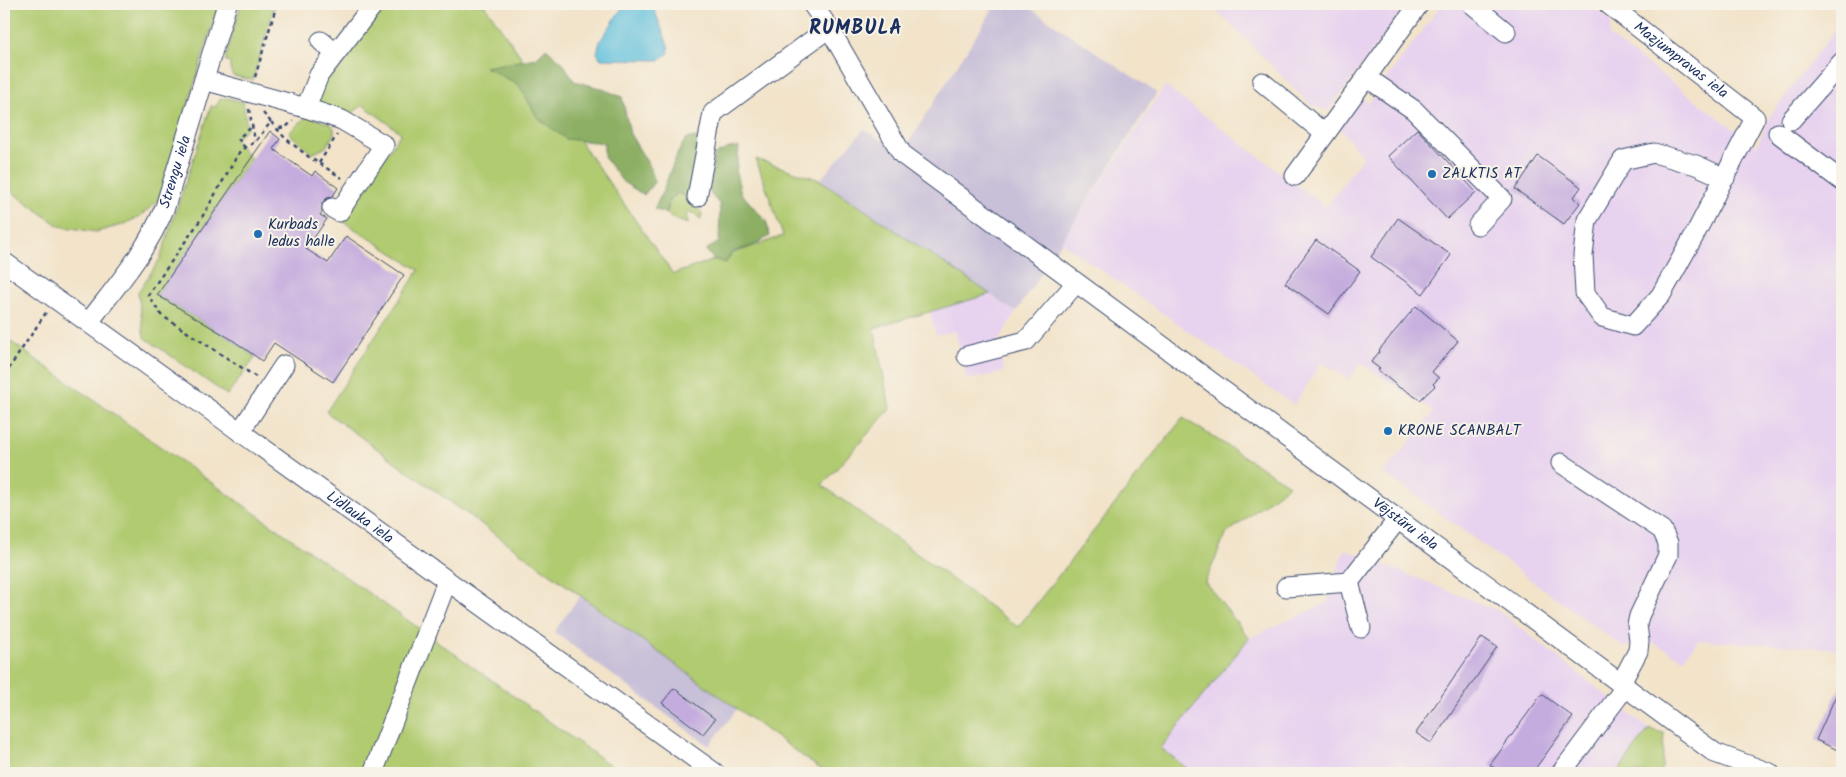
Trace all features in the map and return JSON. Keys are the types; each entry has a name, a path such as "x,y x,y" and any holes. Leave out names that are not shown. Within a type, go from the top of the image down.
{"street":[{"name":"Strengu iela","path":"89,322 146,246 165,208 227,4"},
{"path":"306,108 313,76 328,47 350,21 374,4"},
{"name":"Vējstūru iela","path":"812,4 829,28 902,154 1716,753 1770,773"},
{"path":"1295,176 1419,4"},
{"path":"1472,4 1506,32"},
{"name":"Mazjumpravas iela","path":"1608,4 1755,118 1724,178"},
{"path":"697,197 713,113 829,28"},
{"path":"1842,62 1784,127 1842,180"},
{"path":"1366,77 1414,110 1502,199 1478,225"},
{"path":"204,80 306,108 342,120 384,146 339,212 332,208"},
{"path":"1262,82 1325,134"},
{"path":"1654,153 1696,165 1724,178 1694,236 1660,295 1633,326 1602,317 1585,293 1582,255 1587,220 1623,160 1654,153"},
{"name":"Lidlauka iela","path":"4,262 715,773"},
{"path":"967,356 1026,341 1076,282"},
{"path":"240,432 284,365"},
{"path":"1561,463 1662,530 1668,543 1668,555 1638,620 1638,651 1624,684 1561,773"},
{"path":"1286,587 1349,582 1398,519"},
{"path":"373,773 447,581"},
{"path":"1349,582 1361,628"}],"path":[{"path":"255,142 247,100 277,4"},
{"path":"319,164 337,135 342,120"},
{"path":"270,386 161,315 148,295 201,219 240,151 255,142 271,122 284,138 319,164 355,187"},
{"path":"245,148 238,138 252,128"},
{"path":"4,376 55,299"}],"shaded area":[{"path":"1003,4 1024,4 1157,93 1016,312 820,180 864,129 902,153 994,7"},
{"path":"1210,4 1407,4 1328,111 1311,105"},
{"path":"1442,4 1589,4 1611,21 1609,36 1757,146 1770,116 1840,23 1842,25 1842,649 1698,640 1684,659 1653,643 1623,647 1384,473 1434,412 1361,363 1349,379 1322,362 1294,405 1061,242 1165,86 1326,207 1363,157 1339,127 1362,98 1368,104"},
{"path":"951,268 1016,312 998,341 1004,372 967,380 955,331 936,335 927,301"},
{"path":"1344,549 1499,611 1649,729 1617,773 1193,773 1161,748 1249,638 1327,603"},
{"path":"580,596 737,709 709,746 554,632"}],"green space":[{"path":"4,4 219,4 158,201 139,217 122,225 96,232 59,226 4,186"},
{"path":"241,4 275,4 253,80 233,76 230,63 225,60"},
{"path":"382,4 484,4 673,274 783,236 756,159 820,180 990,294 874,328 890,409 822,485 1018,627 1183,418 1289,485 1226,534 1205,582 1249,638 1161,748 1193,773 826,773 326,412 419,270 341,220 401,133 363,105 351,114 316,103 322,82"},
{"path":"546,48 563,63 574,81 600,88 622,97 630,134 650,167 655,181 644,195 623,182 604,157 604,143 566,139 537,117 519,85 485,67 536,58"},
{"path":"227,98 243,102 247,128 235,139 250,158 257,162 249,172 244,169 157,295 231,339 256,357 227,395 144,337 138,292 160,259 211,106 216,107 220,99"},
{"path":"307,116 331,124 334,128 334,134 326,147 312,154 289,133"},
{"path":"695,137 700,142 691,198 678,193 669,200 667,214 654,209 681,147 686,139"},
{"path":"739,147 736,173 741,193 766,221 770,236 750,247 732,252 726,263 713,259 706,250 719,242 720,205 709,192 714,155 729,148"},
{"path":"678,193 691,198 702,213 701,220 694,213 686,213 688,224 676,220 667,214 669,200"},
{"path":"4,337 427,634 621,773 4,773"},
{"path":"1649,729 1664,733 1662,768 1659,773 1617,773"}],"water":[{"path":"625,4 652,4 668,45 669,53 659,60 601,59 597,53 600,41"}],"building":[{"name":"ZALKTIS AT","path":"1417,129 1476,192 1447,219 1388,156"},
{"path":"270,131 280,139 273,149 312,176 315,171 338,188 332,197 327,198 322,203 320,215 327,219 306,249 328,263 346,236 404,275 333,382 274,343 262,361 231,339 157,295"},
{"path":"1538,156 1581,187 1574,197 1580,203 1564,224 1515,189"},
{"path":"1398,218 1451,255 1423,294 1371,257"},
{"path":"1316,240 1360,271 1329,314 1285,283"},
{"path":"1416,306 1458,341 1432,372 1439,378 1433,384 1435,386 1420,400 1401,389 1371,362"},
{"path":"1482,637 1497,647 1431,743 1416,733"},
{"path":"1842,682 1842,752 1816,740"},
{"path":"674,688 715,719 703,734 662,703"},
{"path":"1542,694 1573,717 1532,773 1502,773 1490,765"}],"place":[{"name":"ZALKTIS AT","path":"1432,174"},
{"name":"Kurbads ledus halle","path":"258,234"},
{"name":"KRONE SCANBALT","path":"1388,431"}],"district":[{"name":"RUMBULA","path":"856,29"}]}
